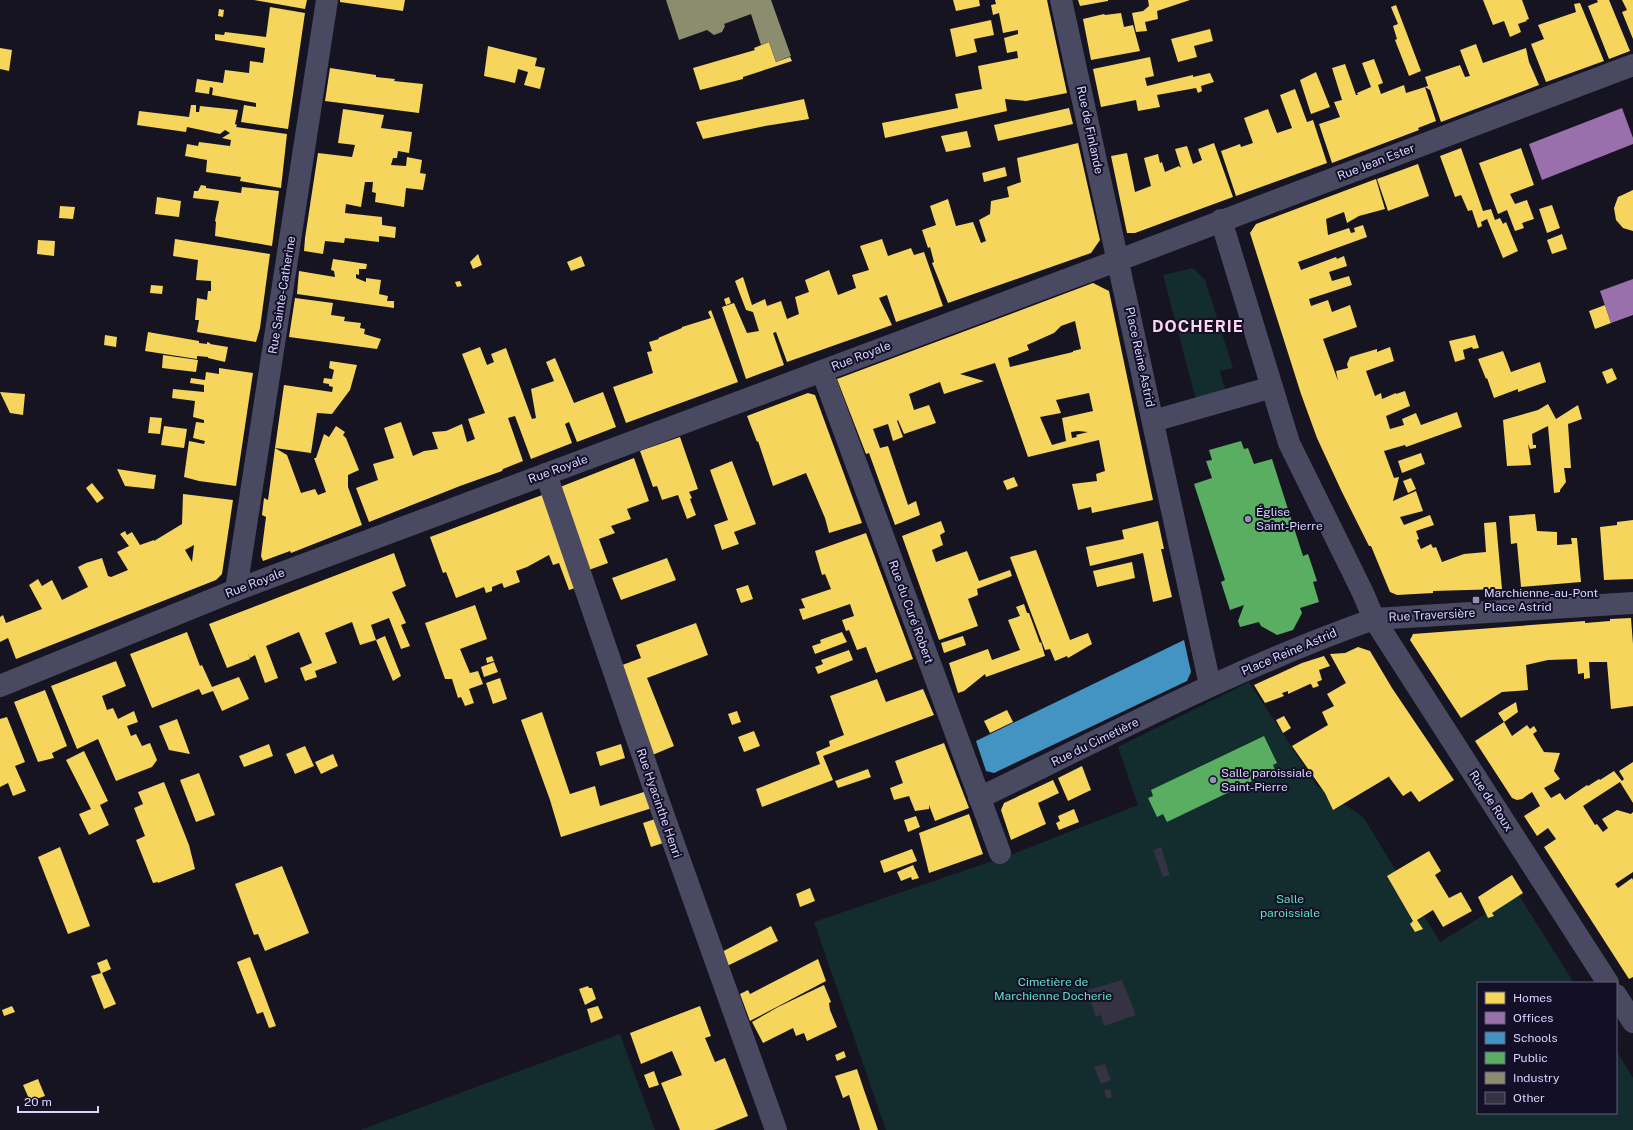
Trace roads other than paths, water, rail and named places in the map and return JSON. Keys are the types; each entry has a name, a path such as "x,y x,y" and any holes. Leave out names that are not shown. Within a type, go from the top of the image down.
{"street":[{"name":"Rue Sainte-Catherine","path":"236,590 327,0"},
{"name":"Rue de Finlande","path":"1061,0 1119,260"},
{"name":"Rue Jean Ester","path":"1119,260 1221,220 1633,65"},
{"path":"1221,220 1289,443 1374,618"},
{"name":"Rue Royale","path":"0,686 236,590 1119,260"},
{"name":"Place Reine Astrid","path":"1119,260 1210,685 1374,618"},
{"name":"Rue du Curé Robert","path":"822,371 1000,853"},
{"path":"1154,421 1272,387"},
{"name":"Rue Hyacinthe Henri","path":"546,474 656,794 776,1130"},
{"name":"Rue Traversière","path":"1374,618 1633,603"},
{"name":"Rue de Roux","path":"1374,618 1607,982"},
{"name":"Rue du Cimetière","path":"979,798 1210,685"},
{"path":"1617,997 1633,1022"}],"place":[{"name":"Église Saint-Pierre","path":"1248,519"},
{"name":"Marchienne-au-Pont Place Astrid","path":"1476,600"},
{"name":"Salle paroissiale Saint-Pierre","path":"1213,780"}],"district":[{"name":"DOCHERIE","path":"1198,326"}],"park label":[{"name":"Salle paroissiale","path":"1290,906"},
{"name":"Cimetière de Marchienne Docherie","path":"1053,989"}]}
